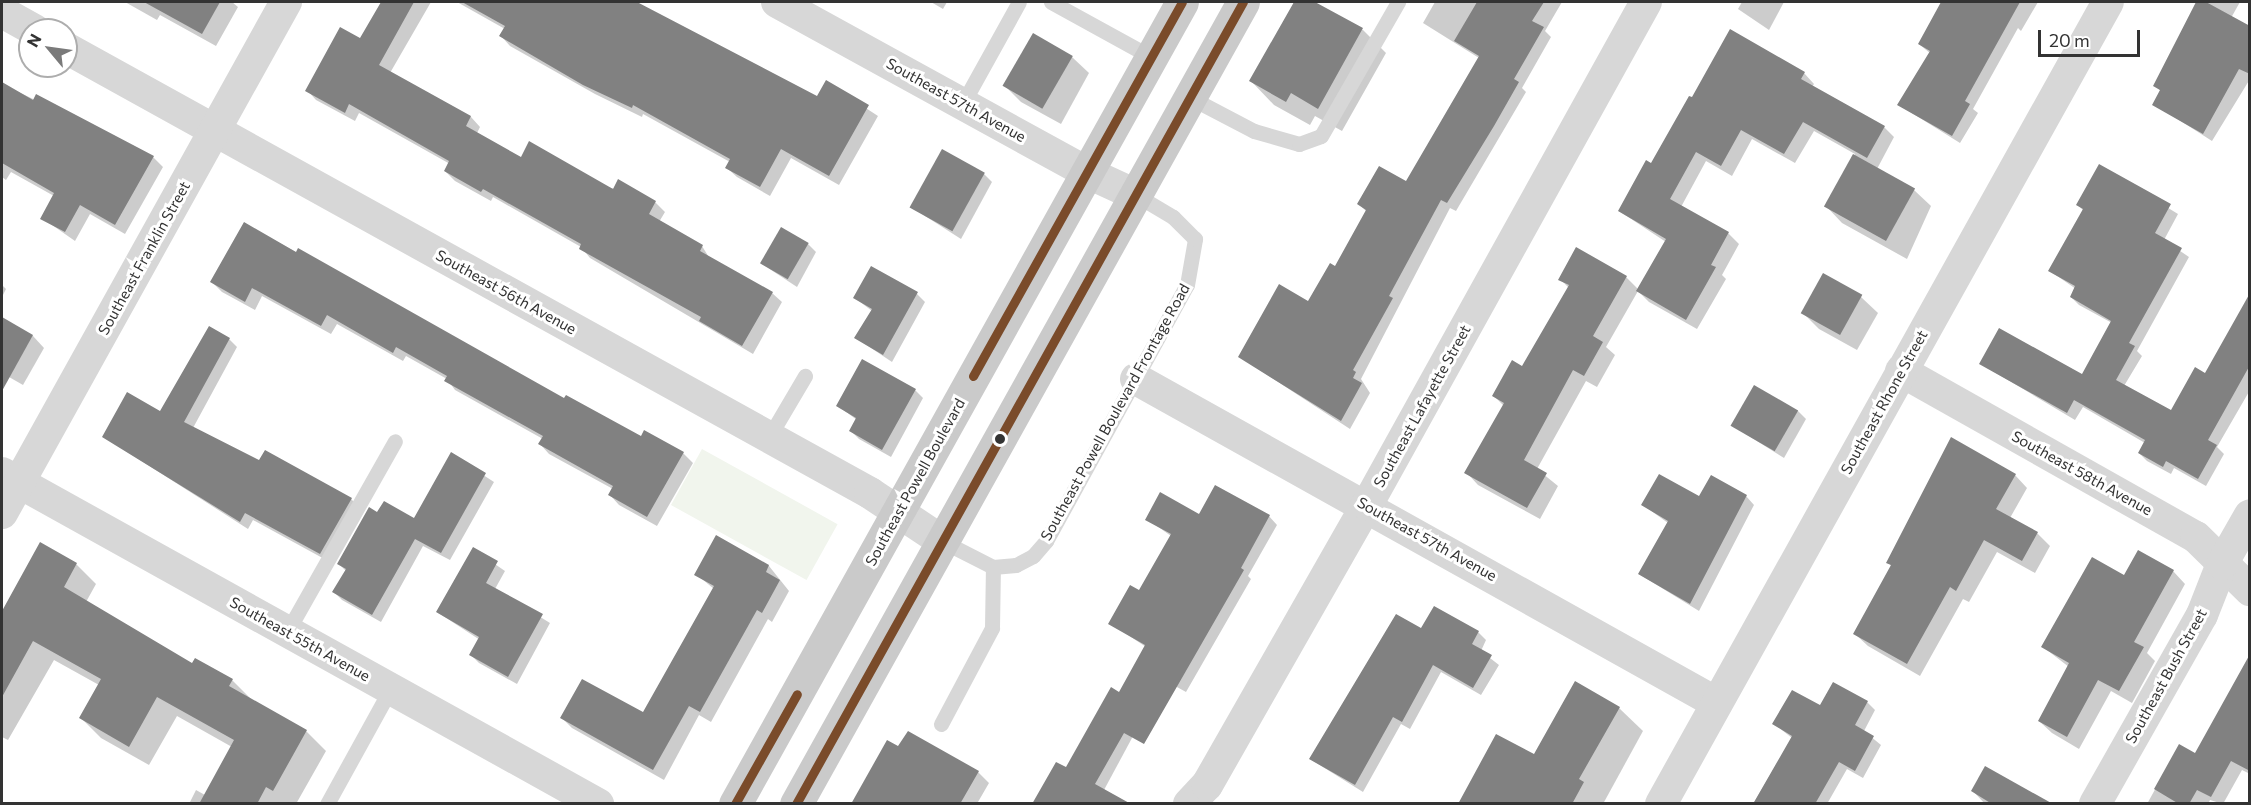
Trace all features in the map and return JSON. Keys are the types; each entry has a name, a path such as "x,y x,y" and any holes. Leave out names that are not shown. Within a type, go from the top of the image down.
{"main road":[{"name":"Southeast Powell Boulevard","path":"735,804 1182,2"},
{"path":"796,804 1243,2"}],"street":[{"name":"Southeast Franklin Street","path":"2,513 10,478 214,131 286,2"},
{"name":"Southeast 57th Avenue","path":"777,2 1086,172 1136,195"},
{"name":"Southeast Lafayette Street","path":"1189,804 1207,784 1367,505 1646,2"},
{"name":"Southeast Rhone Street","path":"1661,804 2108,2"},
{"path":"2,12 18,21"},
{"name":"Southeast 56th Avenue","path":"78,55 900,510 942,541"},
{"name":"Southeast 58th Avenue","path":"1901,371 2196,537 2250,591"},
{"name":"Southeast 57th Avenue","path":"1136,379 1367,505 1717,703"},
{"name":"Southeast 55th Avenue","path":"10,478 598,804"},
{"name":"Southeast Bush Street","path":"2095,804 2202,615 2222,564 2250,515"}],"lane":[{"path":"963,104 1018,2"},
{"path":"1051,2 1151,57"},
{"path":"1190,98 1254,131 1299,144 1321,136 1398,2"},
{"name":"Southeast Powell Boulevard Frontage Road","path":"993,567 1016,565 1033,556 1046,541 1187,285 1195,240 1173,217 1136,195"},
{"path":"769,437 805,376"},
{"path":"287,632 395,441"},
{"path":"941,724 992,628 993,567 942,541"},
{"path":"327,804 390,690"}],"shaded area":[{"path":"702,449 838,524 807,580 671,505"}],"building":[{"path":"144,2 220,2 202,34"},
{"path":"381,2 414,2 379,65 471,116 466,126 521,157 529,141 613,189 618,179 656,201 649,214 703,245 700,251 773,292 742,346 699,321 701,317 579,249 581,244 483,189 481,192 444,171 449,161 349,104 345,113 305,91 340,27 360,38"},
{"path":"462,2 637,2 817,96 826,80 869,105 829,176 781,149 760,187 725,168 730,159 633,105 632,108 583,85 499,36 505,26"},
{"path":"1294,2 1315,2 1363,28 1318,109 1291,93 1286,102 1249,81"},
{"path":"1477,2 1544,2 1532,21 1544,27 1514,79 1519,82 1494,126 1447,203 1441,200 1389,296 1393,298 1353,370 1356,372 1353,378 1362,383 1341,421 1238,357 1279,284 1308,301 1330,263 1335,266 1366,210 1357,204 1379,166 1406,181 1479,56 1454,41"},
{"path":"1941,2 2020,2 1965,101 1970,104 1952,136 1897,105 1930,51 1918,44"},
{"path":"2196,2 2206,2 2250,26 2250,74 2239,69 2203,134 2152,105 2160,90 2153,86"},
{"path":"1730,29 1805,72 1801,79 1885,126 1867,158 1803,122 1784,154 1741,130 1721,166 1696,152 1670,199 1729,232 1711,265 1716,267 1686,320 1636,291 1666,239 1618,211 1646,160 1651,163 1689,96 1692,97"},
{"path":"1033,33 1073,56 1042,109 1002,86"},
{"path":"2,82 33,100 36,94 154,156 115,225 80,205 65,232 40,219 54,193 2,163"},
{"path":"942,149 985,173 952,231 910,208"},
{"path":"1853,154 1915,188 1886,241 1824,206"},
{"path":"2099,164 2171,204 2155,233 2182,248 2129,343 2135,346 2116,380 2171,410 2195,367 2205,373 2250,293 2250,365 2208,440 2217,445 2198,479 2166,461 2163,467 2138,453 2145,440 2074,400 2067,413 1979,364 1999,328 2082,374 2111,321 2070,297 2075,286 2048,271 2083,209 2076,205"},
{"path":"244,222 296,252 298,248 564,398 566,395 641,436 644,430 684,452 647,517 608,495 613,486 538,444 543,436 444,381 447,376 396,347 393,353 327,315 321,326 252,288 245,302 210,282"},
{"path":"781,227 809,243 788,279 760,263"},
{"path":"1576,247 1627,276 1593,336 1603,342 1584,376 1573,370 1524,460 1547,473 1527,508 1464,473 1504,403 1492,396 1512,360 1522,366 1569,285 1558,280"},
{"path":"871,266 918,292 883,355 854,338 872,309 853,298"},
{"path":"1823,273 1862,295 1840,335 1801,313"},
{"path":"2,317 33,335 2,391"},
{"path":"209,326 230,338 184,422 259,460 265,450 352,498 320,554 245,513 240,522 102,437 127,392 160,411"},
{"path":"862,359 916,389 882,450 849,431 856,418 836,406"},
{"path":"1754,385 1798,410 1775,451 1730,426"},
{"path":"1951,437 2016,474 1996,509 2038,532 2022,561 1984,540 1956,591 1950,587 1907,664 1853,634 1891,565 1886,563"},
{"path":"451,452 486,473 441,553 415,539 372,615 332,592 346,569 337,564 369,507 377,512 384,501 414,518"},
{"path":"1659,474 1699,496 1711,475 1747,495 1690,604 1638,574 1668,521 1641,505"},
{"path":"1215,485 1270,515 1241,568 1244,570 1144,744 1124,733 1095,784 1131,804 1032,804 1056,762 1066,767 1111,687 1119,692 1145,645 1108,624 1130,585 1139,590 1171,534 1145,520 1160,492 1199,514"},
{"path":"716,535 769,565 766,572 780,580 762,613 757,610 700,712 689,706 653,770 560,718 582,679 643,712 714,586 694,575"},
{"path":"40,542 77,563 64,587 192,663 195,658 233,679 229,686 307,730 273,791 266,787 257,804 199,804 234,740 157,697 129,747 79,718 101,679 33,641 2,697 2,611"},
{"path":"473,547 498,561 486,583 543,614 508,677 469,655 479,637 436,612"},
{"path":"2138,550 2174,570 2134,642 2144,647 2119,691 2098,680 2067,737 2038,721 2069,663 2041,647 2092,557 2124,575"},
{"path":"1434,606 1479,631 1472,644 1492,655 1473,688 1433,665 1402,722 1393,717 1355,785 1309,759 1396,614 1421,628"},
{"path":"2250,654 2250,771 2231,761 2211,797 2197,790 2189,804 2179,804 2154,789 2179,744 2195,753"},
{"path":"1575,681 1620,707 1579,779 1584,782 1572,804 1458,804 1496,734 1534,754"},
{"path":"1833,682 1868,701 1855,725 1874,736 1855,771 1839,762 1815,804 1753,804 1792,736 1772,724 1792,690 1820,705"},
{"path":"908,731 979,771 960,804 851,804 887,740 898,746"},
{"path":"1985,766 2053,804 1992,804 1971,791"}],"transit line":[{"path":"973,376 1182,2"},
{"path":"796,804 1243,2"},
{"path":"735,804 797,694"}]}
